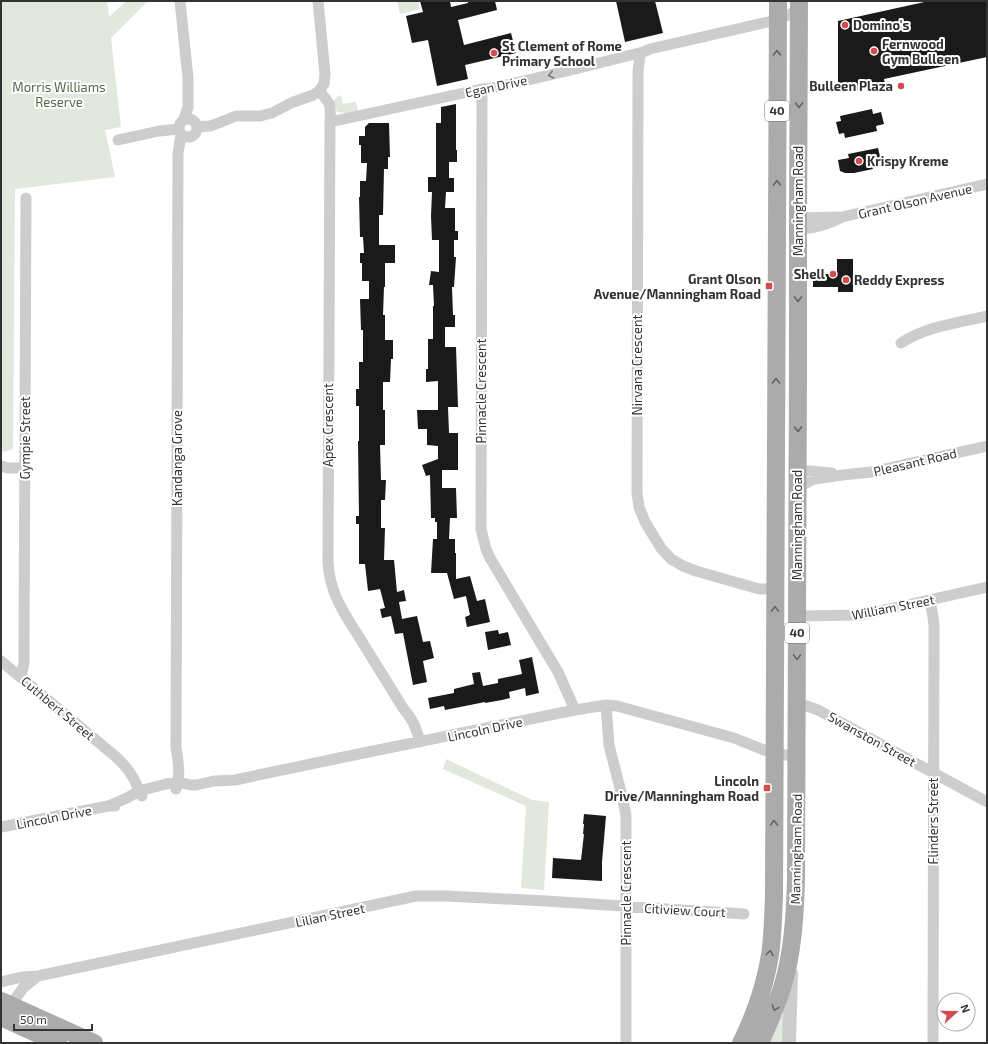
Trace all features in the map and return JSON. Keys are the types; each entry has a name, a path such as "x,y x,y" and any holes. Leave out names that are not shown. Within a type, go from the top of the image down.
{"main road":[{"name":"Manningham Road","path":"741,1043 750,1025 767,972 772,936 774,897 778,1"},
{"name":"Manningham Road","path":"760,1043 776,1007 782,988 791,943 795,906 797,756 799,5"},
{"name":"Grant Olson Avenue","path":"777,222 798,223"},
{"path":"776,561 785,526 785,486 787,478 791,473 798,470"},
{"path":"3,1008 58,1043"},
{"path":"3,1008 94,1043"}],"street":[{"name":"Kandanga Grove","path":"176,785 179,771 176,747 178,170 184,150 188,128 188,78 180,1"},
{"path":"118,140 159,131 210,126 236,116 266,115 295,101 313,96 324,84 325,74 318,1"},
{"name":"Egan Drive","path":"330,122 482,89 493,88 643,52 650,49 777,20 799,5"},
{"name":"Nirvana Crescent","path":"643,52 640,55 638,71 637,494 639,508 645,522 661,548 677,563 759,589 776,589"},
{"name":"Pinnacle Crescent","path":"482,89 481,528 484,544 490,558 558,672 568,684 580,709"},
{"path":"319,91 319,97 327,112 330,122"},
{"name":"Apex Crescent","path":"330,122 328,570 332,587 340,606 403,708 415,724 415,743"},
{"name":"Grant Olson Avenue","path":"798,223 842,217 987,184"},
{"name":"Gympie Street","path":"21,677 24,663 26,198"},
{"path":"901,343 910,337 932,329 987,316"},
{"name":"Pleasant Road","path":"797,488 814,480 871,472 987,446"},
{"path":"1,460 25,464"},
{"path":"1,466 8,468 25,464"},
{"name":"Pleasant Road","path":"798,470 819,471 843,475"},
{"name":"William Street","path":"797,616 862,615 987,587"},
{"name":"Flinders Street","path":"930,600 934,618 933,1043"},
{"name":"Cuthbert Street","path":"1,661 115,756 133,777 142,793"},
{"name":"Swanston Street","path":"797,705 807,706 818,710 987,802"},
{"name":"Pinnacle Crescent","path":"602,706 609,745 626,815 626,1043"},
{"name":"Lincoln Drive","path":"1,827 108,806 122,806 128,804 142,793 149,794 176,785 194,792 201,791 219,787 235,780 580,709 602,706 627,708 797,756"},
{"name":"Lilian Street","path":"1,982 22,976 38,976 416,896 546,901 626,907"},
{"name":"Citiview Court","path":"626,907 744,914"},
{"path":"789,1043 791,943"},
{"name":"Lilian Street","path":"3,1008 13,1002 24,988 38,976"}],"green space":[{"name":"Morris Williams Reserve","path":"1,1 107,1 109,17 126,1 148,1 111,38 121,127 105,130 115,177 15,189 13,449 4,452 1,450"},
{"path":"397,1 418,1 420,9 400,14"},
{"path":"341,95 343,104 356,102 358,111 347,113 337,112 333,102"},
{"path":"446,759 532,800 549,802 544,890 521,888 526,806 443,769"},
{"path":"783,1015 785,1043 768,1043 781,1016"}],"building":[{"path":"420,1 450,1 451,7 468,3 468,1 495,1 497,10 458,20 464,45 511,33 516,53 465,65 468,79 437,86 428,40 412,43 406,16 423,12"},
{"path":"616,1 655,1 663,33 625,42"},
{"path":"929,1 987,1 987,57 884,79 885,84 862,90 838,90 838,21"},
{"path":"456,104 457,162 449,162 449,178 454,178 454,192 446,192 445,208 455,208 455,231 458,231 458,240 454,240 454,257 456,257 454,287 452,287 455,327 445,327 445,347 456,347 458,407 448,407 449,433 458,433 458,470 442,470 442,488 456,488 457,518 450,518 449,539 455,539 456,579 470,576 477,601 485,599 490,622 467,627 465,617 470,615 466,596 454,599 447,573 431,573 433,539 437,539 437,522 435,522 435,518 431,518 430,475 426,476 422,465 438,459 438,446 427,445 427,429 418,429 417,410 438,410 438,381 426,382 426,369 428,369 428,339 433,339 433,285 429,285 431,271 439,272 439,240 432,240 432,192 428,192 428,177 436,177 436,123 441,123 441,107"},
{"path":"872,109 873,114 881,112 884,124 876,126 877,131 845,138 844,133 839,134 836,122 841,121 840,116"},
{"path":"369,123 389,123 390,157 388,157 388,169 384,169 383,215 379,215 379,245 395,245 395,263 385,263 383,315 385,315 385,340 393,340 393,359 391,359 390,382 383,382 385,445 380,445 381,480 386,480 385,500 381,500 381,528 385,528 384,560 394,560 397,592 404,590 406,601 399,602 402,619 417,616 423,642 430,641 434,658 423,661 427,682 413,685 403,633 395,634 391,616 382,618 380,609 385,608 380,589 368,591 365,564 359,564 359,524 356,524 356,516 359,516 359,406 356,406 356,389 359,389 359,362 363,362 363,330 361,330 360,299 369,299 369,281 362,281 362,263 360,263 360,253 364,253 363,237 360,237 360,181 366,181 367,163 361,163 361,145 359,145 359,136 365,136 365,127"},
{"path":"878,148 882,165 872,167 873,169 854,173 845,173 840,171 838,160 849,158 848,154"},
{"path":"837,259 853,259 853,292 838,292 838,287 813,287 813,274 837,274"},
{"path":"498,630 499,634 508,632 511,645 488,650 485,632"},
{"path":"532,657 539,693 526,696 525,688 509,692 510,698 502,700 445,710 444,706 430,709 428,698 454,693 454,689 474,684 472,673 480,672 483,686 498,683 498,679 522,674 519,660"},
{"path":"584,814 606,816 602,881 552,878 553,858 581,860 584,834"}],"place":[{"name":"Domino's","path":"845,25"},
{"name":"Fernwood Gym Bulleen","path":"874,51"},
{"name":"St Clement of Rome Primary School","path":"494,53"},
{"name":"Bulleen Plaza","path":"901,86"},
{"name":"Krispy Kreme","path":"859,161"},
{"name":"Shell","path":"833,274"},
{"name":"Reddy Express","path":"846,280"},
{"name":"Grant Olson Avenue/Manningham Road","path":"769,286"},
{"name":"Lincoln Drive/Manningham Road","path":"767,788"}]}
